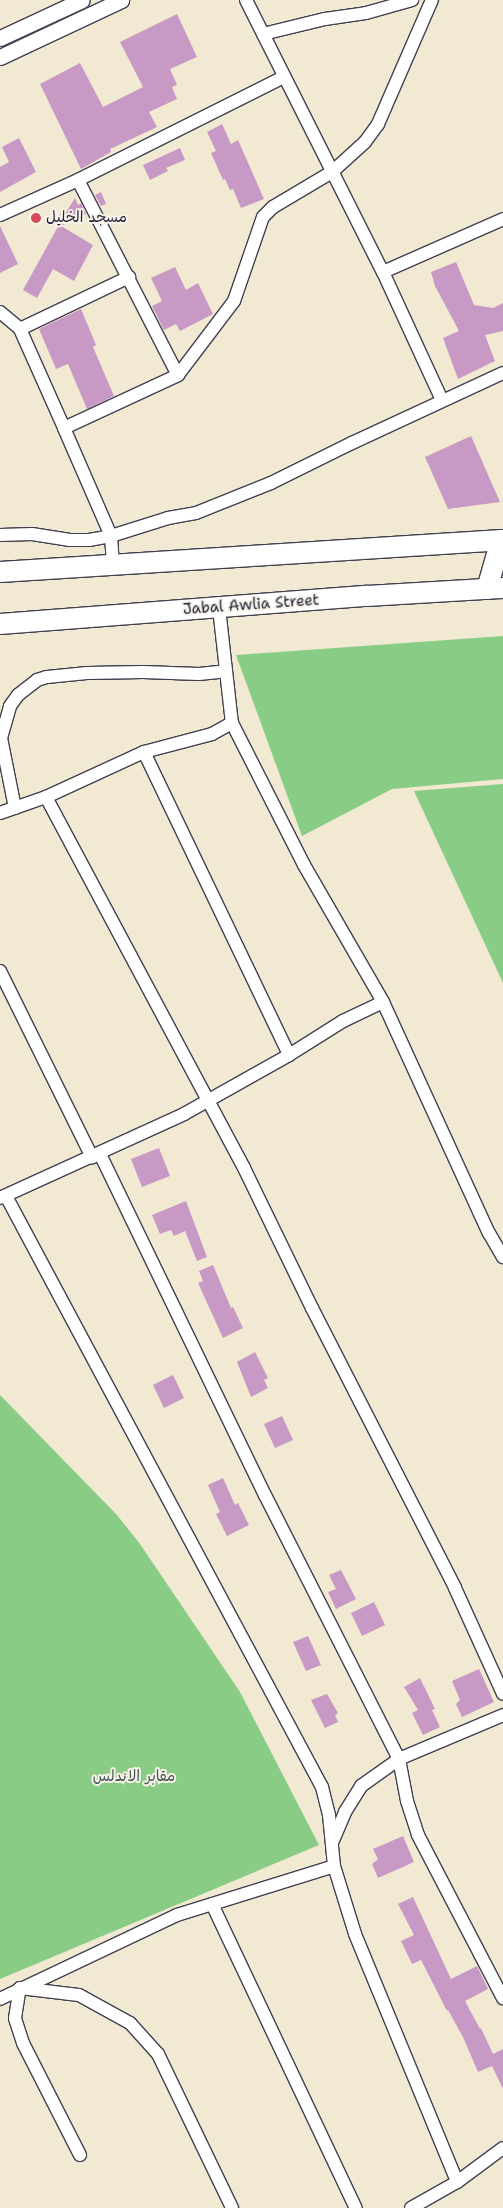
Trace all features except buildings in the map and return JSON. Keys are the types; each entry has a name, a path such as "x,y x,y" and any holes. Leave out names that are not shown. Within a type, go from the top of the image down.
{"highway":[{"path":"0,572 502,540 495,588"},
{"name":"Jabal Awlia Street","path":"0,624 495,588"}],"street":[{"path":"0,38 82,0"},
{"path":"0,57 121,0"},
{"path":"246,0 383,272 442,400"},
{"path":"263,34 325,19 366,13 412,0"},
{"path":"64,428 178,375 234,301 263,217 273,207 332,172 365,142 378,124 432,0"},
{"path":"0,214 78,180 284,77"},
{"path":"78,180 178,375"},
{"path":"383,272 503,219"},
{"path":"20,329 129,277"},
{"path":"0,312 20,329 110,536 114,565"},
{"path":"0,535 32,534 69,540 89,540 110,536 168,518 196,514 271,483 442,400 501,378"},
{"path":"219,608 232,723 304,865 383,1002 489,1233 503,1257"},
{"path":"15,808 1,738 10,706 18,695 37,680 47,677 87,673 199,674 226,672"},
{"path":"0,814 46,796 144,752 212,734 232,723"},
{"path":"144,752 289,1055"},
{"path":"46,796 209,1101 455,1588 503,1694"},
{"path":"0,971 96,1155 399,1759 407,1801 418,1835 503,1998"},
{"path":"383,1002 343,1021 289,1055 209,1101 3,1197 322,1787 329,1815 334,1866 355,1934 457,2182"},
{"path":"331,1845 345,1812 361,1786 399,1759 503,1715"},
{"path":"0,1999 178,1915 334,1866"},
{"path":"212,1904 356,2208"},
{"path":"20,1988 15,2018 23,2043 80,2155"},
{"path":"20,1988 79,1995 130,2022 158,2054 232,2208"},
{"path":"411,2208 457,2182 503,2148"}],"green space":[{"path":"503,636 503,779 392,789 302,836 236,655"},
{"path":"503,784 503,983 414,791"},
{"name":"مقابر الاندلس","path":"0,1395 117,1515 140,1544 240,1692 319,1845 0,1979"}],"place":[{"name":"مسجد الخليل","path":"36,218"}]}
